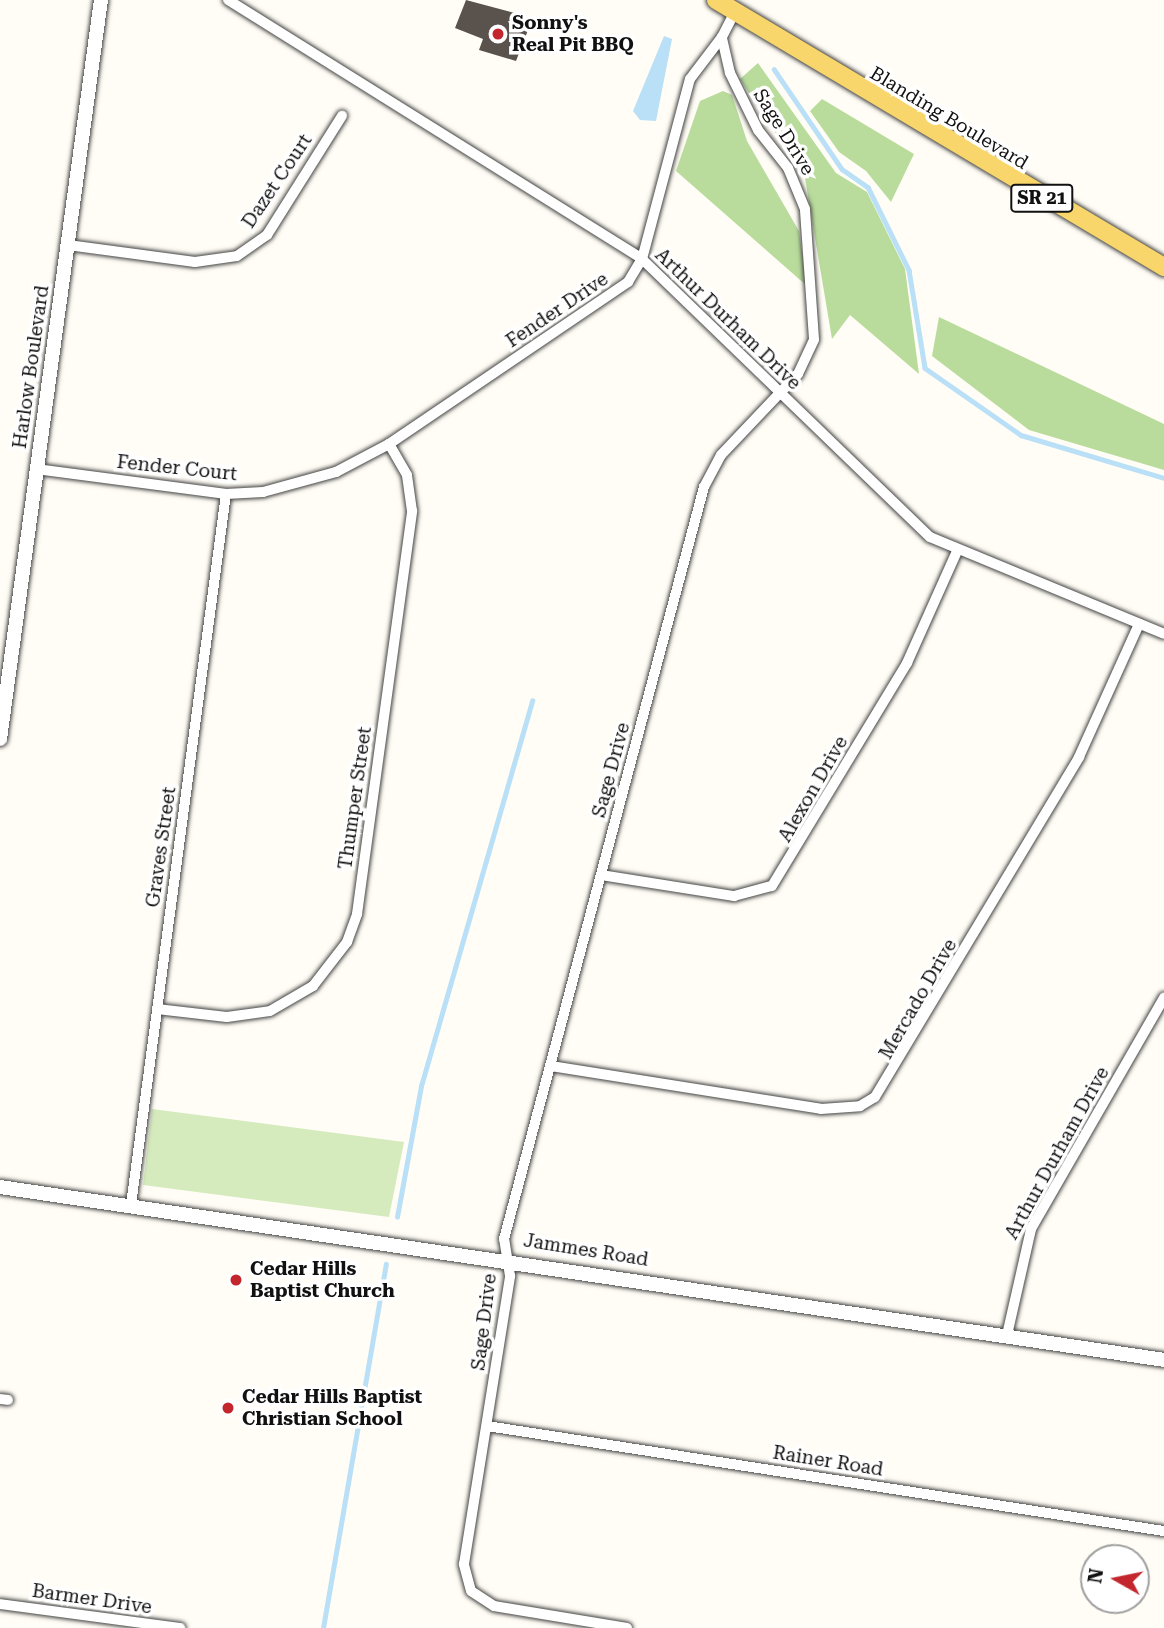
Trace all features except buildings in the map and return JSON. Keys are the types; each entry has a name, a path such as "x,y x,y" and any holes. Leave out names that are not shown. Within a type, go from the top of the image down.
{"main road":[{"name":"Blanding Boulevard","path":"716,0 1164,267"}],"street":[{"name":"Harlow Boulevard","path":"0,739 101,0"},
{"name":"Arthur Durham Drive","path":"228,0 642,259 905,517 957,551 1164,634"},
{"path":"722,37 735,11"},
{"name":"Fender Drive","path":"388,443 614,296 642,259 690,79 722,37"},
{"name":"Sage Drive","path":"598,1626 494,1606 471,1591 464,1564 510,1276 504,1239 704,487 721,455 779,394 810,355 817,324 805,209 788,168 745,109 722,37"},
{"name":"Dazet Court","path":"68,245 195,262 237,256 267,235 341,116"},
{"name":"Fender Court","path":"36,469 226,494 303,484 388,443"},
{"name":"Thumper Street","path":"157,1009 228,1017 270,1011 313,986 347,942 358,914 412,511 407,475 388,443"},
{"name":"Graves Street","path":"131,1205 226,494"},
{"name":"Alexon Drive","path":"601,875 734,896 772,886 907,663 957,551"},
{"name":"Mercado Drive","path":"551,1066 821,1109 860,1106 875,1097 1079,757 1139,624"},
{"name":"Arthur Durham Drive","path":"1007,1335 1031,1229 1164,998"},
{"name":"Jammes Road","path":"0,1187 507,1258 1164,1360"},
{"name":"Rainer Road","path":"487,1426 1164,1531"},
{"name":"Barmer Drive","path":"0,1604 180,1628"},
{"path":"598,1626 627,1628"}],"green space":[{"path":"758,63 836,173 867,192 905,269 919,374 850,315 832,339 805,178 740,79"},
{"path":"723,91 732,95 747,141 799,231 807,286 676,171 700,101"},
{"path":"822,99 914,154 891,202 866,171 839,152 810,111"},
{"path":"939,317 1164,424 1164,470 1029,430 932,356"},
{"path":"152,1109 404,1142 389,1217 143,1185"}],"water":[{"path":"664,36 672,39 656,121 640,120 633,111"}],"waterway":[{"path":"774,69 842,169 868,187 909,270 925,368 1021,435 1164,478"},
{"path":"397,1217 421,1086 532,701"},
{"path":"323,1628 386,1264"}],"place":[{"name":"Sonny's Real Pit BBQ","path":"498,34"},
{"name":"Cedar Hills Baptist Church","path":"236,1280"},
{"name":"Cedar Hills Baptist Christian School","path":"228,1408"}]}
